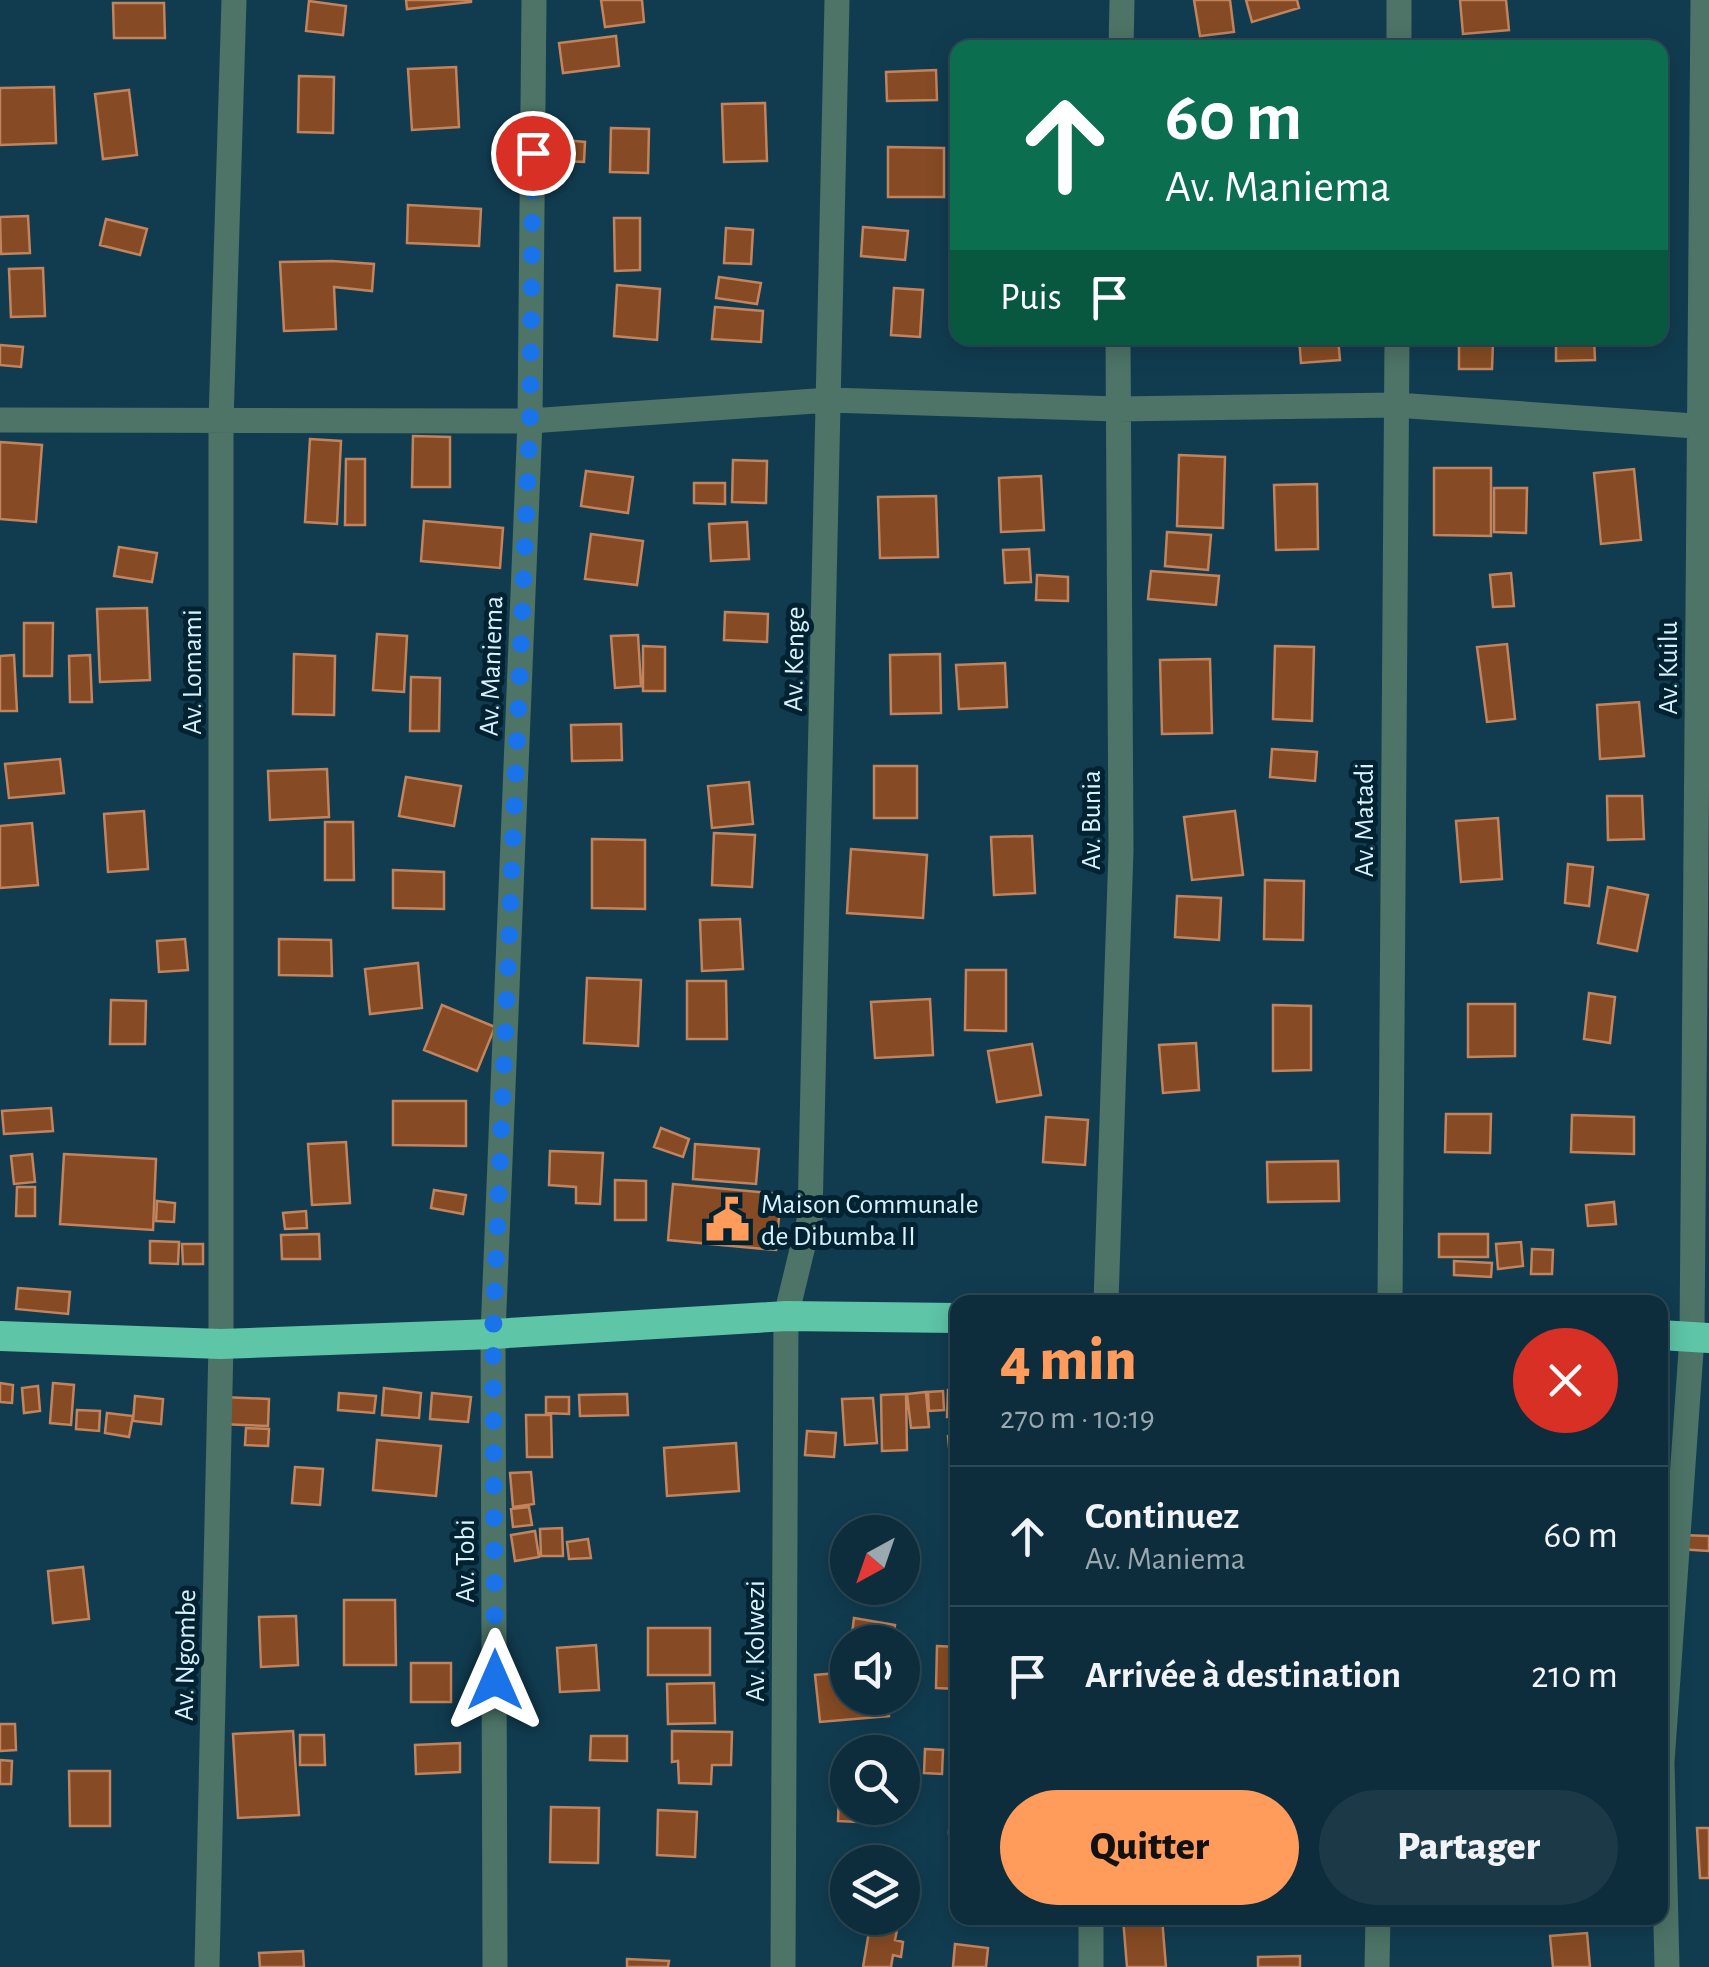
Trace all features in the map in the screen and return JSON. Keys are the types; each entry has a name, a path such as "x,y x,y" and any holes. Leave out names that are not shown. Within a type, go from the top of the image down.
{"highway":[{"path":"0,1336 221,1344 493,1334 786,1316 950,1318"},
{"path":"1668,1336 1700,1338"}],"street":[{"name":"Av. Lomami","path":"221,1344 221,422 234,0"},
{"name":"Av. Maniema","path":"493,1334 530,421 534,0"},
{"name":"Av. Kenge","path":"786,1316 810,1217 837,0"},
{"path":"1122,0 1122,40"},
{"path":"1399,0 1399,40"},
{"name":"Av. Kuilu","path":"1668,1695 1700,1338 1703,0"},
{"name":"Av. Bunia","path":"1106,1295 1120,850 1118,345"},
{"name":"Av. Matadi","path":"1390,1295 1397,345"},
{"path":"0,420 530,421 829,400 1117,409 1396,405 1704,427"},
{"name":"Av. Kolwezi","path":"783,1967 786,1316"},
{"name":"Av. Tobi","path":"493,1334 496,1967"},
{"name":"Av. Ngombe","path":"207,1967 221,1344"},
{"path":"1091,1925 1091,1967"},
{"path":"1377,1967 1378,1925"},
{"name":"Av. Kuilu","path":"1666,1925 1667,1967"}],"building":[{"path":"406,0 471,0 471,2 407,9"},
{"path":"601,0 642,0 644,22 605,27"},
{"path":"1194,0 1230,0 1234,32 1200,36"},
{"path":"1246,0 1297,0 1299,8 1252,22"},
{"path":"1460,0 1506,0 1509,30 1463,34"},
{"path":"309,1 346,6 343,35 306,31"},
{"path":"113,3 164,3 165,38 114,38"},
{"path":"616,36 619,66 563,73 559,43"},
{"path":"456,67 459,127 412,130 408,69"},
{"path":"936,70 937,100 887,101 886,72"},
{"path":"299,76 334,77 333,133 298,132"},
{"path":"54,87 56,143 0,145 0,88"},
{"path":"129,90 137,155 103,159 95,94"},
{"path":"765,103 767,161 724,162 722,104"},
{"path":"611,128 649,129 648,173 610,172"},
{"path":"564,140 585,142 584,162 563,161"},
{"path":"888,147 944,148 944,197 888,197"},
{"path":"408,205 481,209 479,246 407,243"},
{"path":"28,216 30,253 1,254 0,217"},
{"path":"614,218 640,218 640,270 615,271"},
{"path":"106,219 147,229 140,255 100,245"},
{"path":"863,227 908,231 905,260 861,256"},
{"path":"726,228 753,230 751,264 724,263"},
{"path":"280,262 374,264 372,291 334,287 336,329 284,331"},
{"path":"43,268 45,316 11,317 9,269"},
{"path":"719,277 761,283 757,304 716,298"},
{"path":"617,285 660,289 657,340 614,336"},
{"path":"894,288 923,290 920,337 891,335"},
{"path":"715,307 763,311 761,342 712,339"},
{"path":"0,345 23,347 21,367 0,365"},
{"path":"1300,345 1339,345 1340,360 1301,363"},
{"path":"1459,345 1493,345 1492,369 1459,369"},
{"path":"1556,345 1594,345 1595,360 1556,361"},
{"path":"413,436 450,437 450,487 412,487"},
{"path":"310,439 341,441 337,524 305,522"},
{"path":"0,442 42,445 36,522 0,519"},
{"path":"1179,455 1225,457 1223,528 1177,526"},
{"path":"346,459 365,459 365,525 345,525"},
{"path":"733,460 767,461 766,503 732,502"},
{"path":"1434,468 1491,468 1491,536 1434,535"},
{"path":"1634,469 1641,540 1601,544 1594,473"},
{"path":"586,471 633,477 628,513 581,506"},
{"path":"1041,476 1044,530 1001,532 999,478"},
{"path":"694,483 725,483 725,504 694,503"},
{"path":"1317,484 1318,549 1276,550 1274,485"},
{"path":"1494,488 1527,488 1526,533 1494,532"},
{"path":"936,496 938,557 880,558 878,497"},
{"path":"424,521 503,528 500,568 421,561"},
{"path":"747,522 749,559 711,561 709,524"},
{"path":"1167,532 1211,535 1208,570 1165,566"},
{"path":"591,534 643,541 637,585 585,579"},
{"path":"119,547 157,553 152,582 114,576"},
{"path":"1029,549 1031,582 1005,583 1003,550"},
{"path":"1151,571 1219,576 1216,605 1148,599"},
{"path":"1511,573 1514,606 1493,607 1490,575"},
{"path":"1037,575 1068,577 1068,601 1036,600"},
{"path":"147,608 150,680 100,682 97,609"},
{"path":"725,612 768,614 767,642 724,640"},
{"path":"24,623 53,623 52,676 24,676"},
{"path":"377,634 407,636 404,692 373,690"},
{"path":"638,635 641,686 615,688 611,636"},
{"path":"1507,644 1515,719 1487,722 1477,647"},
{"path":"643,646 665,647 665,691 643,691"},
{"path":"1275,646 1314,647 1312,721 1273,719"},
{"path":"294,654 335,656 334,715 293,714"},
{"path":"940,654 941,713 891,714 890,655"},
{"path":"14,655 17,711 0,711 0,656"},
{"path":"90,655 92,702 70,702 69,656"},
{"path":"1210,659 1212,733 1162,734 1160,660"},
{"path":"1005,663 1007,707 959,709 956,665"},
{"path":"411,677 440,678 439,731 410,731"},
{"path":"1639,702 1644,756 1600,759 1597,705"},
{"path":"621,724 622,760 572,761 571,725"},
{"path":"1272,749 1317,752 1315,781 1270,777"},
{"path":"60,759 64,793 9,798 5,764"},
{"path":"874,766 917,766 917,818 874,818"},
{"path":"327,769 329,817 270,820 268,771"},
{"path":"406,777 461,786 454,826 399,816"},
{"path":"749,782 753,824 712,828 708,786"},
{"path":"1607,796 1642,796 1644,839 1608,840"},
{"path":"144,811 148,869 108,872 104,814"},
{"path":"1235,811 1243,875 1192,880 1184,817"},
{"path":"1498,818 1502,879 1461,882 1456,821"},
{"path":"325,822 353,822 354,880 325,880"},
{"path":"32,823 38,885 0,888 0,826"},
{"path":"714,833 755,835 752,887 712,885"},
{"path":"1032,836 1035,893 994,895 991,837"},
{"path":"592,839 645,840 645,909 592,908"},
{"path":"851,849 927,855 923,918 847,913"},
{"path":"1568,864 1593,867 1589,906 1565,903"},
{"path":"393,870 444,872 444,909 393,908"},
{"path":"1265,880 1304,881 1303,940 1264,939"},
{"path":"1608,887 1648,895 1637,951 1598,943"},
{"path":"1177,896 1221,898 1219,940 1175,937"},
{"path":"740,919 743,969 702,971 700,920"},
{"path":"185,939 188,970 159,972 157,941"},
{"path":"279,939 331,940 332,976 279,975"},
{"path":"418,963 422,1008 370,1014 365,969"},
{"path":"966,970 1006,970 1006,1031 965,1030"},
{"path":"587,978 641,980 638,1046 584,1043"},
{"path":"687,981 726,981 727,1039 687,1039"},
{"path":"1589,993 1615,997 1610,1043 1584,1039"},
{"path":"930,999 933,1055 875,1058 871,1002"},
{"path":"111,1000 146,1001 145,1044 110,1044"},
{"path":"1468,1004 1515,1004 1515,1056 1468,1057"},
{"path":"442,1005 495,1027 477,1071 424,1050"},
{"path":"1273,1005 1311,1006 1311,1070 1273,1071"},
{"path":"1196,1043 1199,1090 1163,1093 1159,1045"},
{"path":"1032,1044 1041,1095 997,1102 988,1051"},
{"path":"393,1101 466,1101 466,1146 393,1145"},
{"path":"51,1108 53,1131 4,1134 2,1111"},
{"path":"1446,1114 1491,1114 1490,1153 1445,1152"},
{"path":"1572,1115 1634,1117 1634,1154 1571,1152"},
{"path":"1046,1117 1088,1120 1085,1165 1043,1162"},
{"path":"661,1128 689,1139 683,1157 654,1147"},
{"path":"346,1142 350,1203 312,1205 308,1144"},
{"path":"695,1144 759,1149 756,1184 693,1179"},
{"path":"550,1151 603,1153 600,1204 576,1203 576,1187 549,1185"},
{"path":"32,1154 35,1182 14,1184 11,1156"},
{"path":"64,1154 156,1159 153,1230 60,1224"},
{"path":"1338,1161 1339,1201 1268,1202 1267,1162"},
{"path":"615,1180 646,1181 646,1220 615,1220"},
{"path":"673,1184 781,1194 776,1250 668,1240"},
{"path":"17,1187 35,1187 35,1216 16,1216"},
{"path":"434,1190 466,1195 463,1214 431,1208"},
{"path":"157,1201 175,1203 174,1222 156,1221"},
{"path":"1614,1202 1616,1224 1588,1226 1586,1205"},
{"path":"306,1211 307,1228 285,1229 283,1213"},
{"path":"319,1234 320,1259 282,1259 281,1235"},
{"path":"1439,1234 1488,1234 1488,1257 1439,1257"},
{"path":"150,1241 179,1242 178,1264 150,1263"},
{"path":"1521,1242 1523,1266 1498,1269 1496,1244"},
{"path":"182,1244 203,1244 203,1264 183,1264"},
{"path":"1532,1249 1553,1250 1552,1274 1531,1274"},
{"path":"1454,1261 1492,1263 1491,1277 1454,1275"},
{"path":"18,1288 70,1292 68,1314 16,1309"},
{"path":"0,1383 13,1385 12,1403 0,1402"},
{"path":"53,1383 74,1385 71,1425 50,1423"},
{"path":"38,1386 40,1411 24,1413 22,1388"},
{"path":"384,1388 421,1393 419,1418 382,1415"},
{"path":"948,1390 950,1390 950,1417"},
{"path":"943,1391 944,1410 929,1411 928,1392"},
{"path":"926,1392 929,1427 911,1428 907,1394"},
{"path":"339,1393 376,1396 374,1413 338,1410"},
{"path":"432,1393 471,1397 468,1422 430,1419"},
{"path":"627,1394 628,1415 580,1416 579,1395"},
{"path":"906,1394 907,1450 882,1451 881,1395"},
{"path":"135,1396 163,1399 161,1424 133,1421"},
{"path":"223,1397 269,1399 268,1426 221,1424"},
{"path":"546,1397 569,1397 569,1414 546,1413"},
{"path":"873,1398 877,1443 845,1445 842,1399"},
{"path":"77,1410 100,1411 99,1431 76,1429"},
{"path":"107,1413 133,1416 129,1437 105,1433"},
{"path":"526,1415 551,1415 552,1457 527,1457"},
{"path":"246,1428 269,1429 268,1446 245,1445"},
{"path":"807,1431 836,1433 834,1457 805,1455"},
{"path":"377,1440 441,1446 436,1496 373,1490"},
{"path":"736,1443 739,1491 667,1496 664,1448"},
{"path":"295,1467 323,1469 320,1505 292,1503"},
{"path":"531,1472 534,1504 513,1507 510,1473"},
{"path":"529,1507 532,1525 513,1527 511,1509"},
{"path":"562,1528 563,1556 541,1556 540,1529"},
{"path":"535,1531 539,1557 515,1561 511,1535"},
{"path":"1680,1535 1709,1536 1709,1551 1679,1549"},
{"path":"588,1539 591,1558 569,1559 567,1542"},
{"path":"83,1567 89,1619 53,1623 48,1571"},
{"path":"344,1600 395,1600 396,1665 344,1665"},
{"path":"296,1616 298,1665 261,1667 259,1617"},
{"path":"854,1618 895,1625 853,1625"},
{"path":"648,1628 710,1628 710,1675 648,1675"},
{"path":"596,1645 599,1690 560,1692 557,1648"},
{"path":"937,1646 950,1647 950,1689 936,1688"},
{"path":"411,1663 451,1663 451,1702 411,1702"},
{"path":"830,1674 830,1715 889,1716 820,1722 815,1675"},
{"path":"714,1683 715,1723 668,1724 667,1684"},
{"path":"0,1724 15,1724 16,1750 0,1751"},
{"path":"293,1731 299,1815 238,1818 233,1734"},
{"path":"672,1731 732,1732 731,1765 712,1765 711,1784 679,1783 678,1761 672,1762"},
{"path":"300,1735 324,1735 325,1765 300,1765"},
{"path":"591,1736 627,1736 627,1761 590,1760"},
{"path":"460,1743 460,1772 416,1774 415,1745"},
{"path":"925,1749 943,1750 942,1774 924,1773"},
{"path":"0,1760 12,1761 11,1784 0,1784"},
{"path":"69,1771 110,1771 110,1826 70,1826"},
{"path":"551,1807 599,1808 598,1863 550,1862"},
{"path":"658,1810 697,1812 695,1857 657,1855"},
{"path":"1697,1828 1709,1828 1709,1878 1700,1878"},
{"path":"1124,1925 1163,1925 1166,1967 1127,1967"},
{"path":"1587,1933 1590,1967 1553,1967 1550,1936"},
{"path":"868,1935 896,1935 895,1940 903,1942 901,1957 893,1955 891,1967 863,1967"},
{"path":"955,1944 988,1948 986,1967 953,1967"},
{"path":"303,1951 304,1967 260,1967 259,1953"},
{"path":"1300,1956 1300,1967 1258,1967 1258,1957"},
{"path":"627,1959 669,1961 668,1967 627,1967"}],"place":[{"name":"Maison Communale de Dibumba II","path":"728,1219"}],"route":[{"path":"495,1680 493,1334 530,421 533,153"}]}
